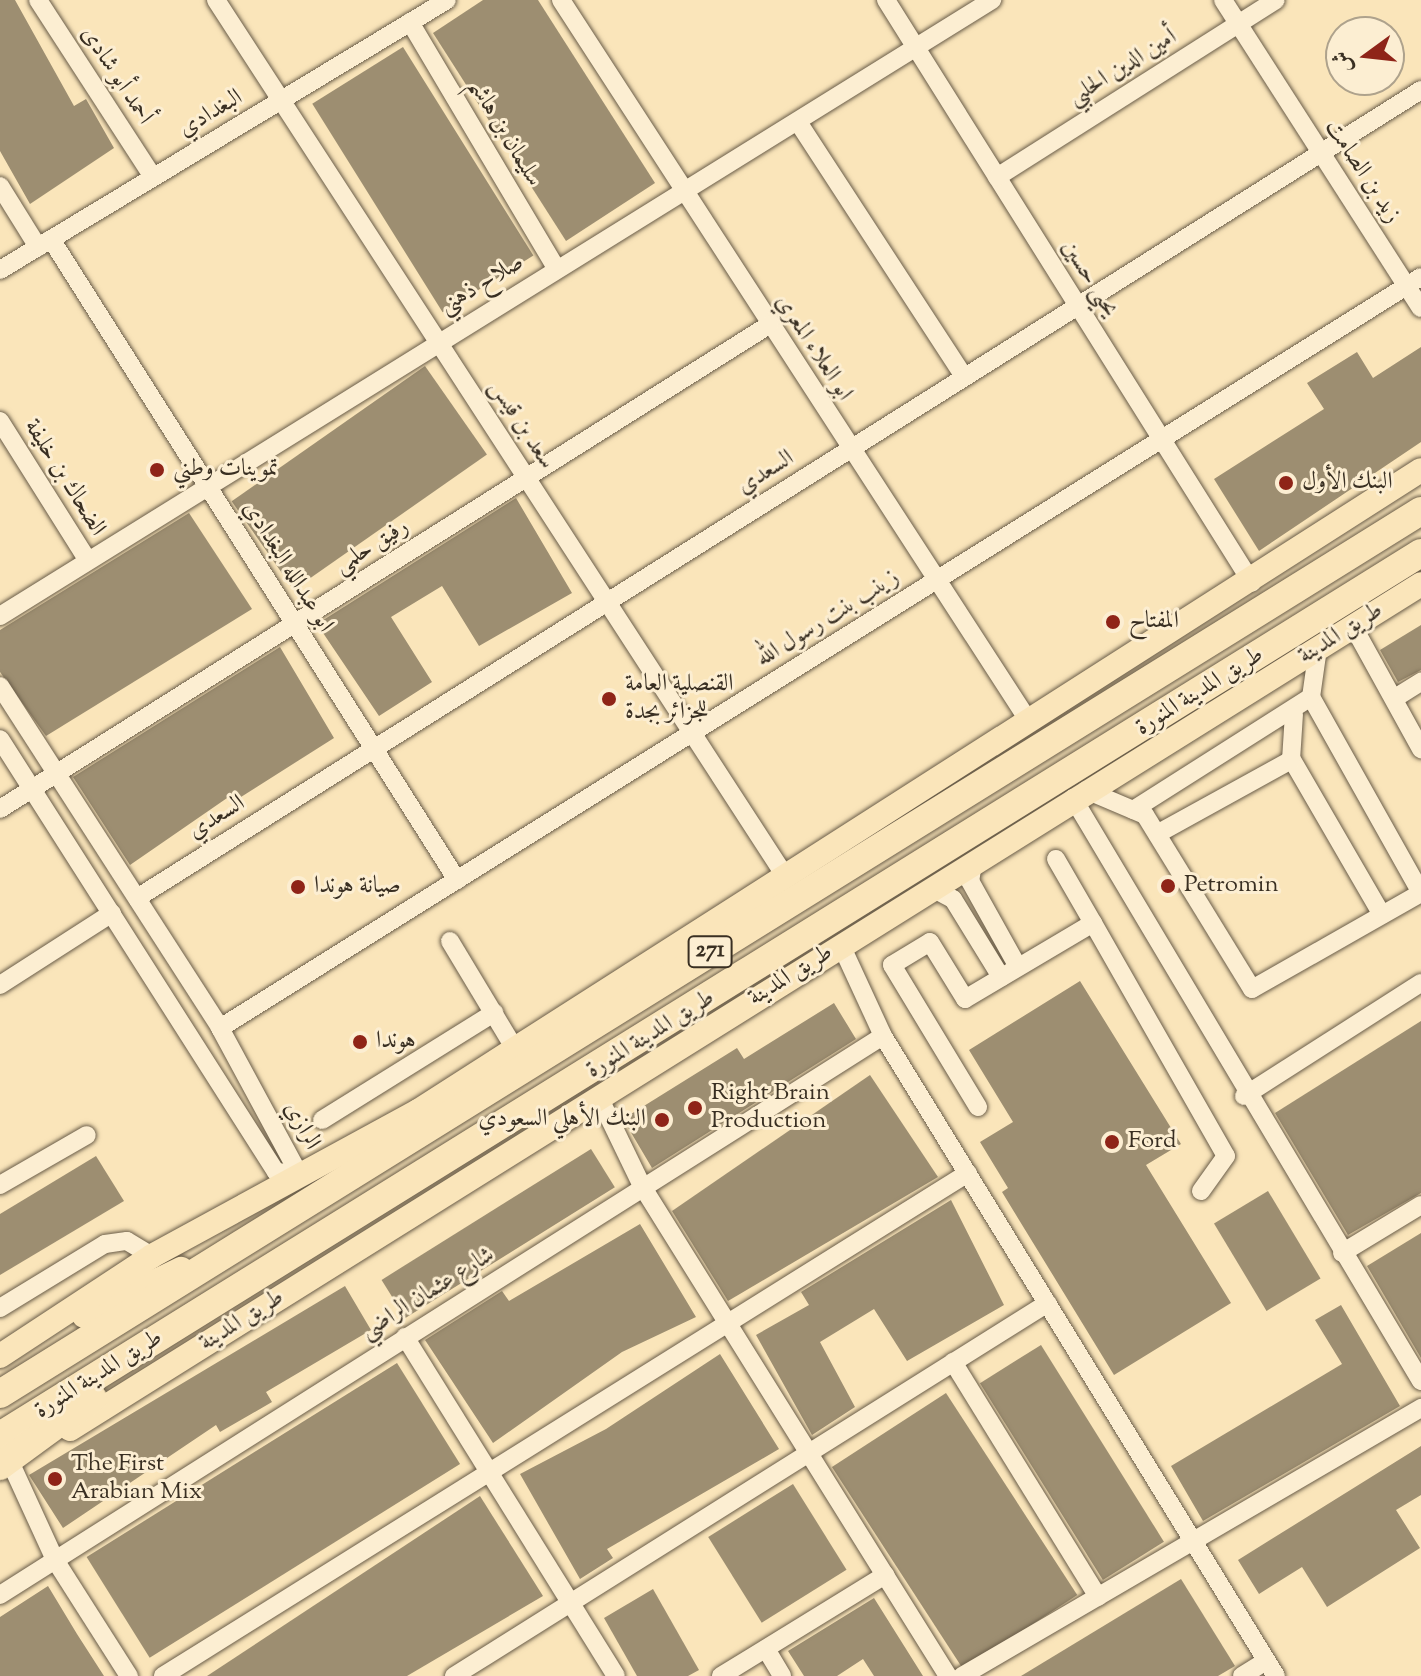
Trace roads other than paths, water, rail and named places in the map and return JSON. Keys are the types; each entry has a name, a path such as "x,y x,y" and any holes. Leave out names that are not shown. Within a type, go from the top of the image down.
{"highway":[{"name":"طريق المدينة المنورة","path":"0,1394 1421,511"},
{"name":"طريق المدينة المنورة","path":"0,1436 627,1051 1421,553"},
{"path":"4,1469 283,1262"}],"main road":[{"path":"0,1357 152,1256 515,1049 1028,720 1252,583 1421,470"},
{"name":"طريق المدينة","path":"4,1469 1080,794 1421,584"},
{"path":"864,857 1061,701"},
{"path":"627,1051 970,865"},
{"path":"0,1357 273,1224"}],"street":[{"name":"أحمد أبو شادى","path":"38,0 153,177"},
{"name":"سعد بن قيس","path":"216,0 785,876"},
{"name":"البغدادي","path":"0,270 447,0"},
{"name":"ابو العلاء المعري","path":"561,0 1028,720"},
{"name":"يحيى حسين","path":"886,0 1252,583"},
{"name":"صلاح ذهني","path":"0,616 437,341 917,49 992,0"},
{"name":"زيد بن الصامت","path":"1223,0 1321,153 1414,282 1421,308"},
{"name":"أمين الدين الحلبي","path":"997,177 1276,0"},
{"name":"سليمان بن هاشم","path":"410,22 556,268"},
{"name":"السعدي","path":"137,898 1421,90"},
{"path":"798,122 964,377"},
{"name":"ابو عبدالله البغدادي","path":"0,186 44,243 207,486 457,880"},
{"name":"زينب بنت رسول الله","path":"220,1028 1414,282"},
{"name":"رفيق حلمي","path":"0,809 769,325"},
{"name":"الضحاك بن خليفة","path":"0,421 88,561"},
{"path":"1353,626 1421,749"},
{"path":"1133,810 1294,714 1311,697 1318,648"},
{"path":"1395,698 1421,682"},
{"name":"الرازي","path":"0,686 220,1028 299,1174"},
{"path":"1080,794 1133,810 1157,834 1252,989 1421,893 1311,697"},
{"path":"1294,714 1291,758 1382,915"},
{"name":"الرازي","path":"0,739 276,1172 299,1174"},
{"path":"1157,834 1291,758"},
{"path":"1080,794 1244,1096 1421,1381"},
{"path":"1056,859 1226,1156 1201,1191"},
{"path":"970,865 970,881 1018,967"},
{"path":"932,888 953,899 1001,977"},
{"path":"0,985 112,913"},
{"path":"978,1107 892,965 930,942 965,999 1093,923"},
{"path":"450,941 515,1049"},
{"path":"841,945 883,1036 1271,1668 1242,1676"},
{"path":"152,977 177,960"},
{"path":"1244,1096 1421,983"},
{"path":"322,1120 494,1013"},
{"name":"شارع عثمان الراضي","path":"0,1595 883,1036"},
{"path":"599,1097 642,1186 948,1676"},
{"path":"0,1185 87,1135"},
{"path":"163,1676 489,1468 968,1173"},
{"path":"1342,1253 1421,1205"},
{"path":"0,1308 105,1244 127,1241 152,1256"},
{"path":"454,1676 1048,1303"},
{"path":"405,1337 616,1676"},
{"path":"953,1362 1098,1597"},
{"path":"962,1676 1421,1408"},
{"path":"4,1469 55,1560 129,1676"},
{"path":"721,1676 885,1575"},
{"path":"766,1649 782,1676"}],"place":[{"name":"تموينات وطني","path":"157,470"},
{"name":"البنك الأول","path":"1286,483"},
{"name":"المفتاح","path":"1113,622"},
{"name":"القنصلية العامة للجزائر بجدة","path":"609,699"},
{"name":"Petromin","path":"1168,886"},
{"name":"صيانة هوندا","path":"298,887"},
{"name":"هوندا","path":"360,1042"},
{"name":"Right Brain Production","path":"695,1108"},
{"name":"البنك الأهلي السعودي","path":"662,1120"},
{"name":"Ford","path":"1112,1142"},
{"name":"The First Arabian Mix","path":"55,1479"}]}
